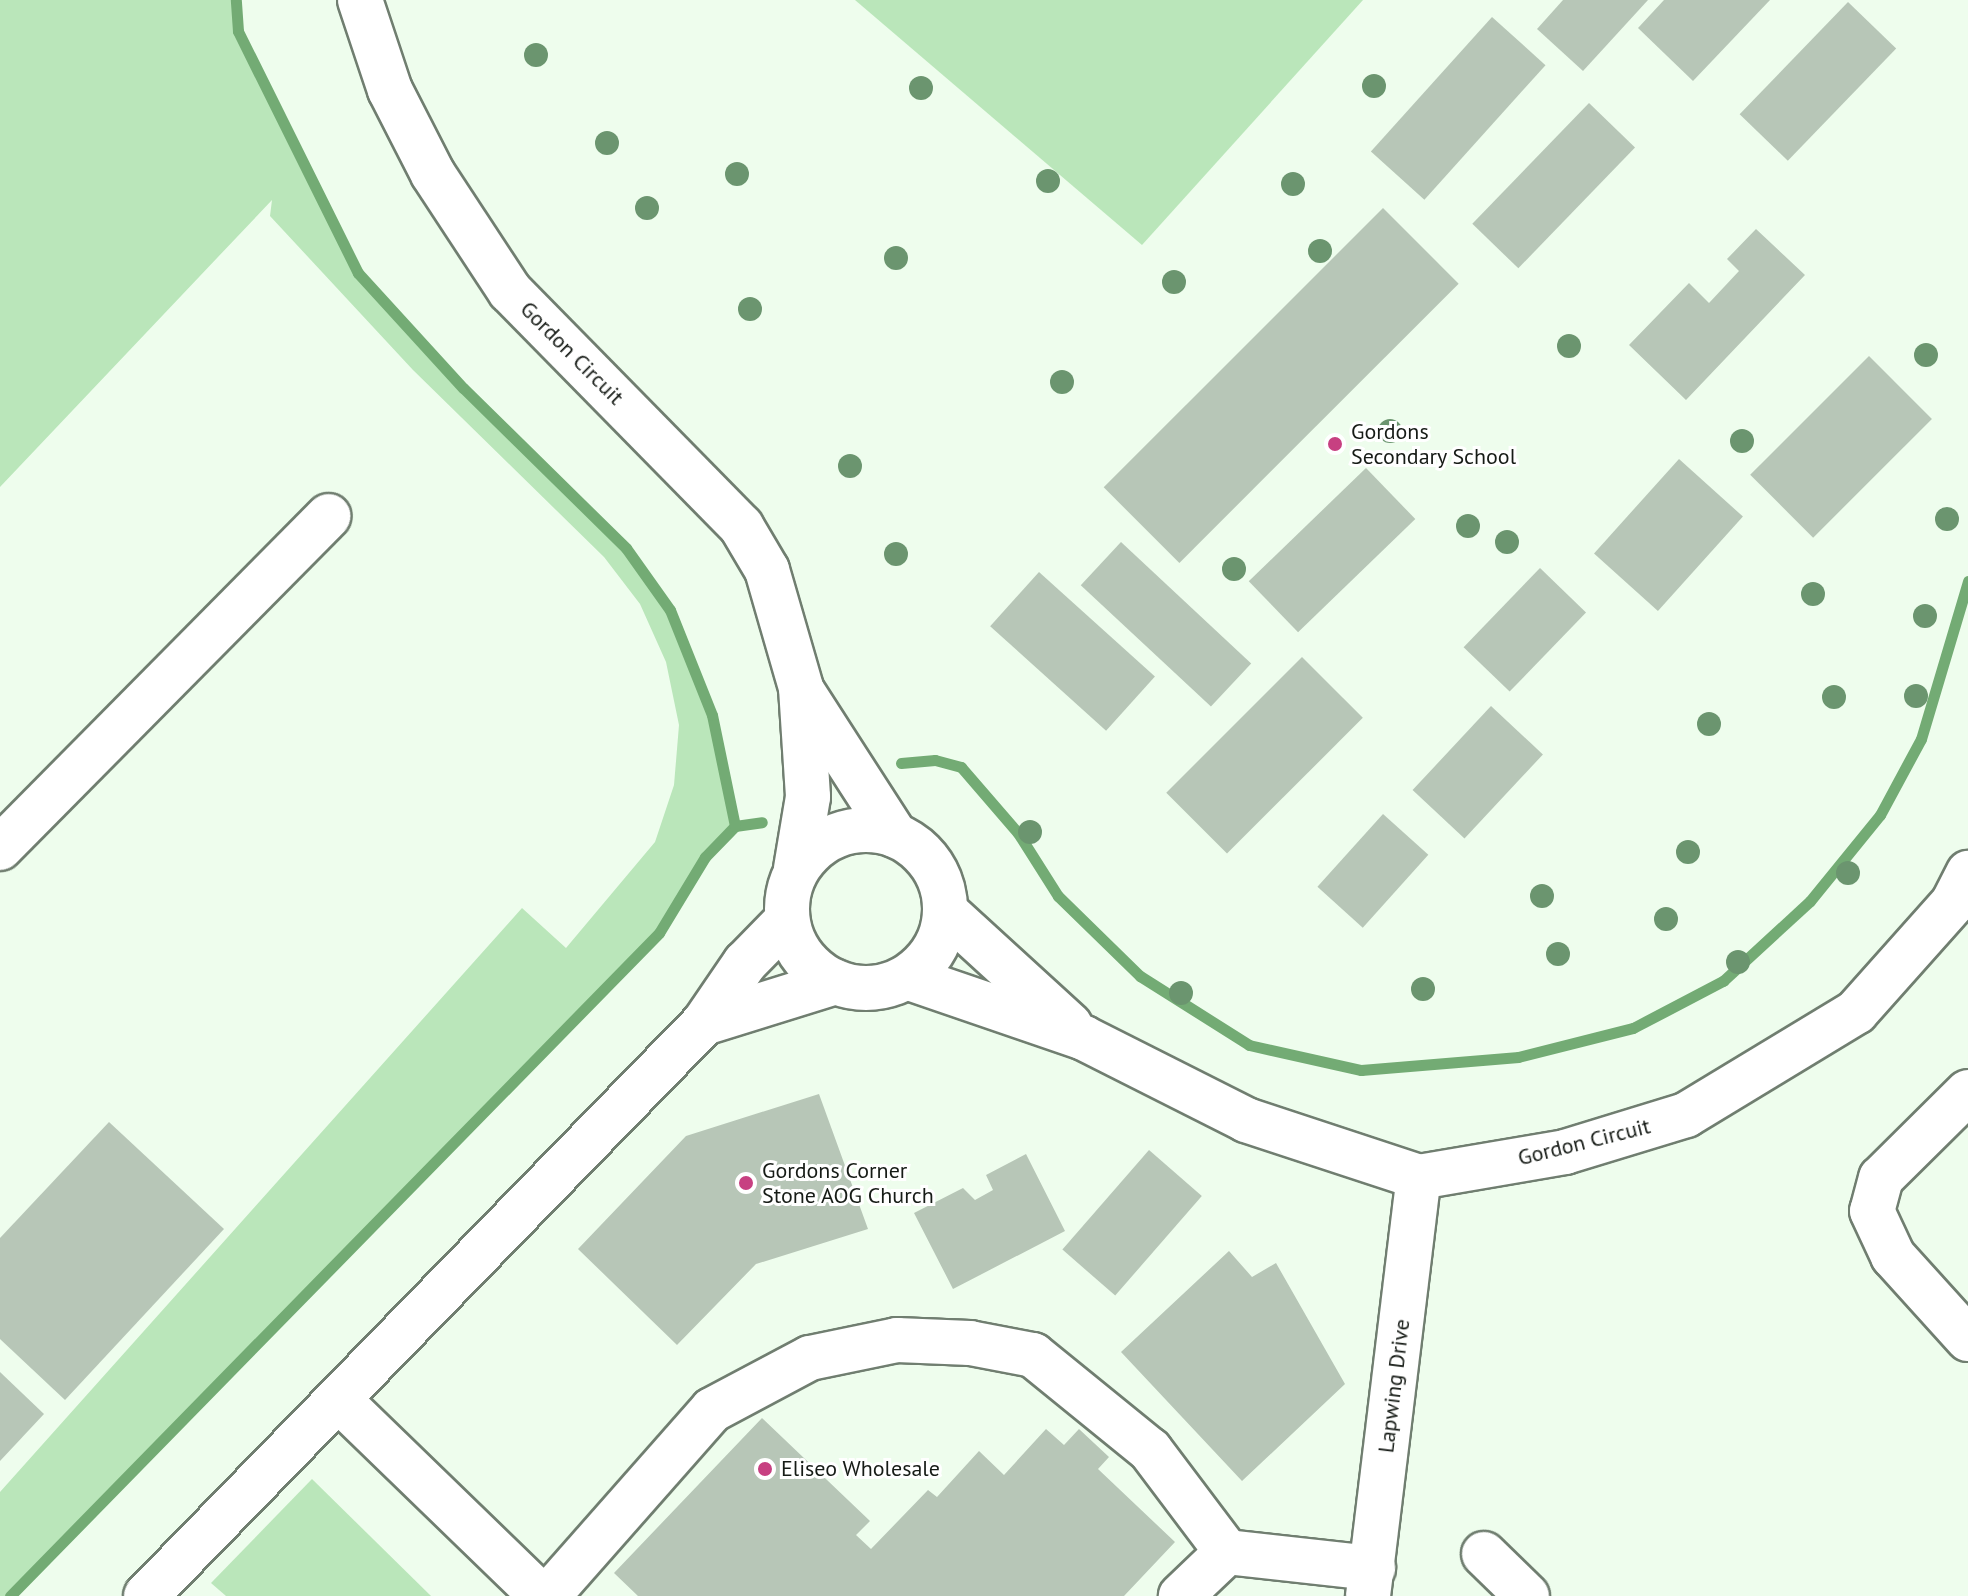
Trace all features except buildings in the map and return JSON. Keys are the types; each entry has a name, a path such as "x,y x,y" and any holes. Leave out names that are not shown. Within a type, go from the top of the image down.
{"main road":[{"name":"Gordon Circuit","path":"360,0 390,90 433,174 510,291 741,526 767,570 801,688 808,797 796,869"},
{"path":"0,848 329,516"},
{"name":"Gordon Circuit","path":"801,688 895,835"},
{"path":"146,1596 704,1023 745,963 786,921 796,869 836,836 855,831 895,835 932,865 945,911 935,946 909,978 875,987 836,982 704,1023"},
{"name":"Gordon Circuit","path":"909,978 1084,1038 1246,1120 1419,1177 1565,1152 1686,1115 1856,1012 1953,903 1968,873"},
{"name":"Gordon Circuit","path":"945,911 1084,1038"},
{"path":"786,921 808,963 836,982"},
{"path":"1968,1092 1881,1178 1872,1211 1893,1256 1968,1339"},
{"name":"Lapwing Drive","path":"1370,1582 1419,1177"},
{"path":"548,1596 712,1410 810,1358 897,1340 970,1343 1033,1355 1150,1450 1227,1552 1370,1582"},
{"path":"339,1400 541,1596"},
{"path":"1181,1596 1227,1552"},
{"path":"1484,1554 1527,1596"}],"green space":[{"path":"0,0 236,0 238,31 358,273 463,388 626,548 670,610 712,715 735,826 705,857 659,933 10,1596 0,1596 0,1492 522,908 566,948 655,842 674,785 679,725 666,662 640,604 604,557 413,370 270,216 272,200 0,487"},
{"path":"855,0 1363,0 1142,245"},
{"path":"312,1479 431,1596 226,1596 211,1583"}],"waterway":[{"path":"10,1596 659,933 705,857 735,826 712,715 670,610 626,548 463,388 358,273 238,31 236,0"},
{"path":"901,763 935,760 961,767 1018,833 1058,896 1140,976 1249,1045 1361,1070 1518,1057 1633,1028 1723,981 1810,901 1880,815 1921,739 1968,581"},
{"path":"735,826 762,822"}],"place":[{"name":"Gordons Secondary School","path":"1335,444"},
{"name":"Gordons Corner Stone AOG Church","path":"746,1183"},
{"name":"Eliseo Wholesale","path":"765,1469"}]}
